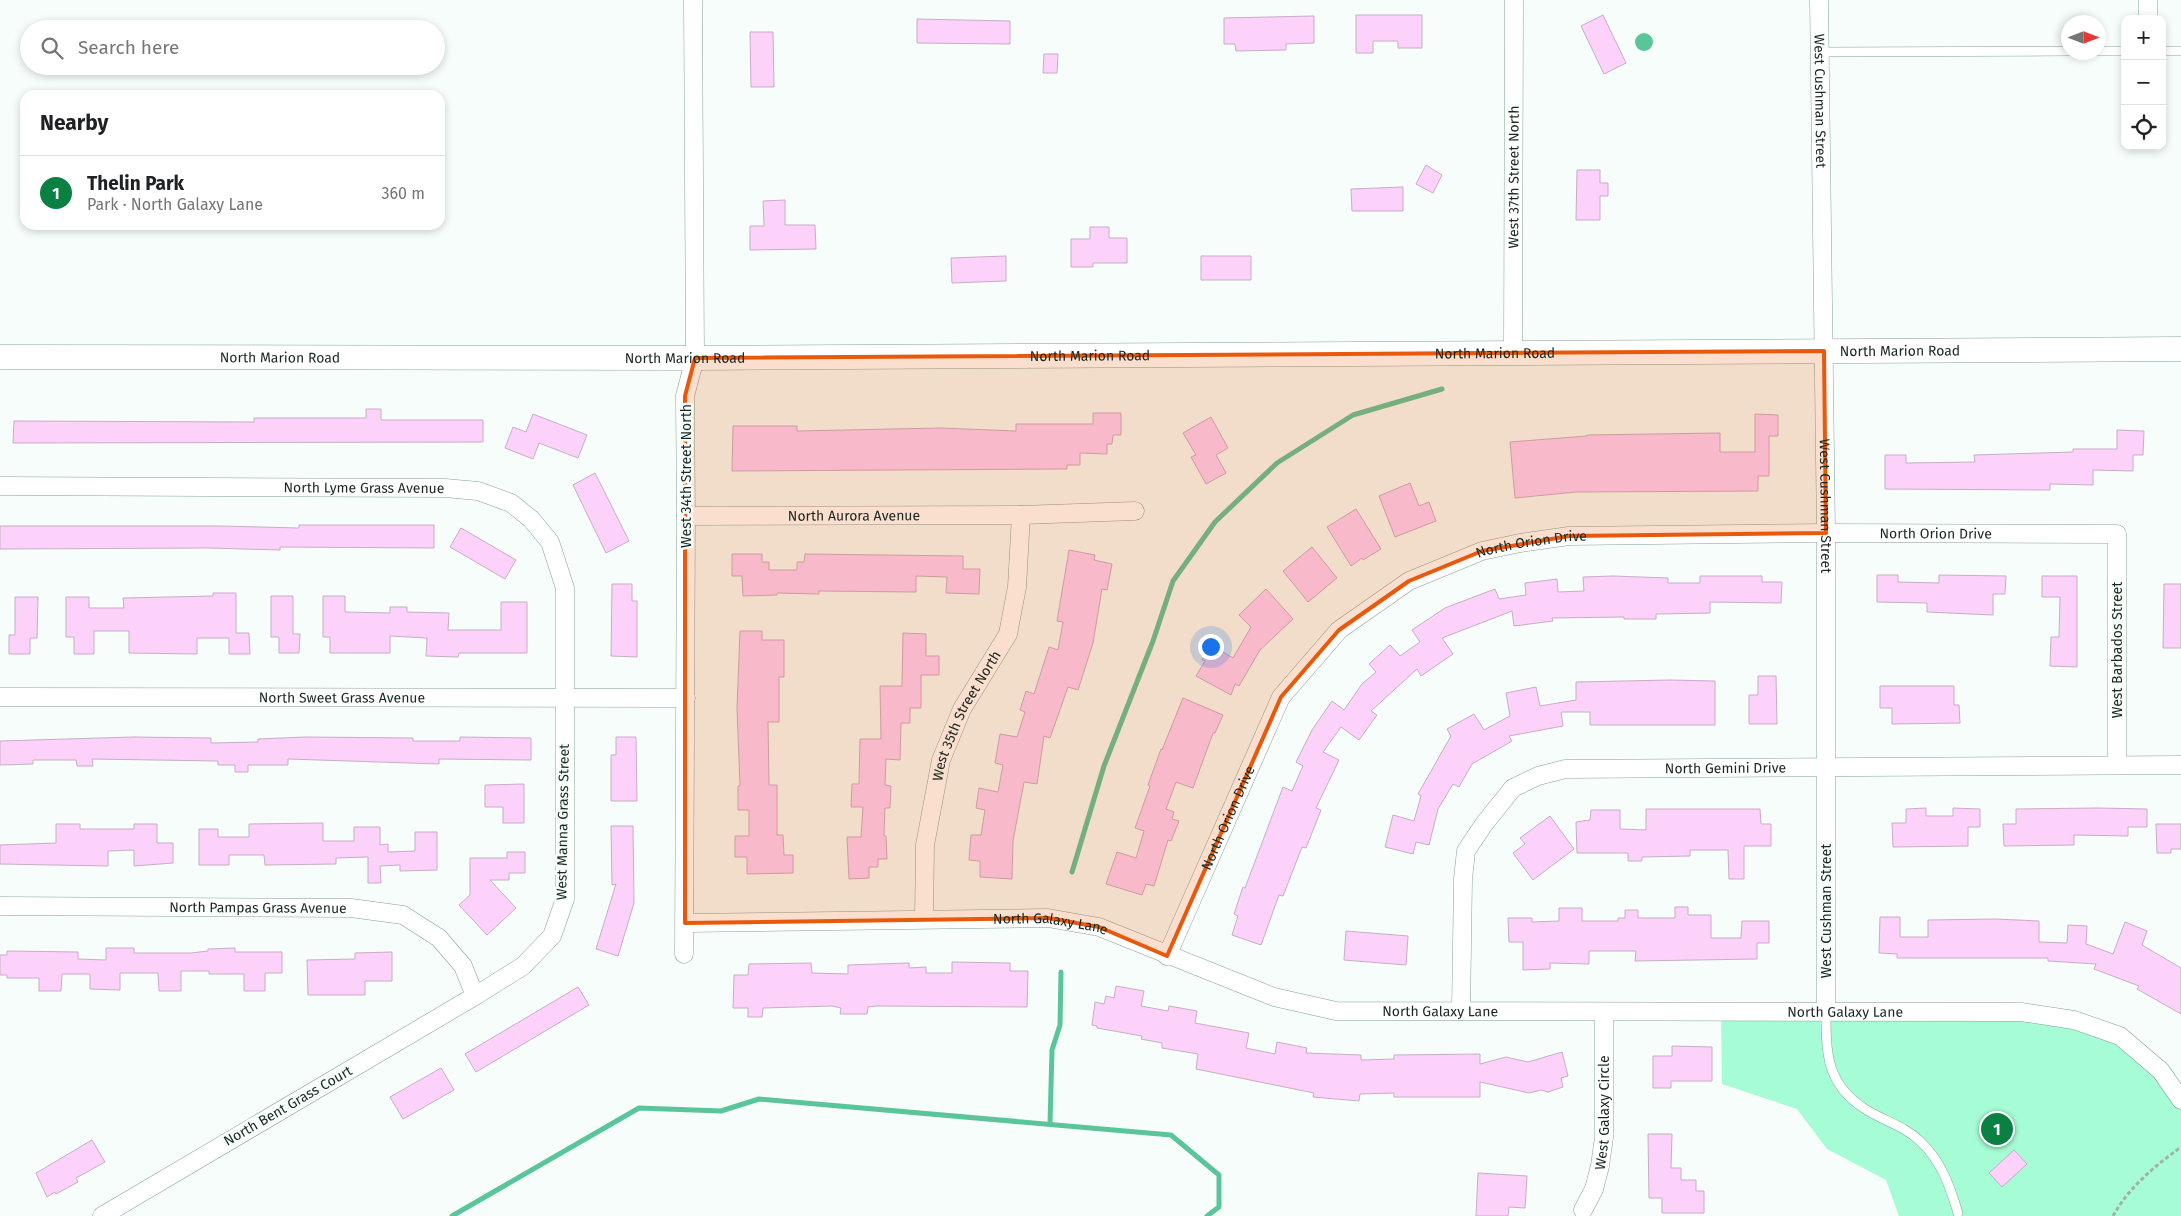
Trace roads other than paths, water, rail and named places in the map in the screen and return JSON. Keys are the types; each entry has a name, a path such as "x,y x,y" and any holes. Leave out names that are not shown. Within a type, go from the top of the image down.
{"main road":[{"name":"North Marion Road","path":"0,357 695,358 2181,349"}],"street":[{"name":"West 34th Street North","path":"684,954 686,698 685,396 695,358 692,0"},
{"name":"West 37th Street North","path":"1513,353 1514,0"},
{"name":"West Cushman Street","path":"1819,0 1826,533 1826,1011"},
{"path":"2148,0 2148,15"},
{"name":"North Lyme Grass Avenue","path":"0,486 445,488 478,491 510,503 531,519 550,542 562,574 565,588 565,698"},
{"name":"North Aurora Avenue","path":"686,516 1021,515 1135,511"},
{"name":"West 35th Street North","path":"924,919 925,845 940,760 962,709 1008,634 1017,587 1021,515"},
{"name":"North Orion Drive","path":"1167,956 1281,698 1339,630 1408,581 1482,550 1569,536 1826,533 2116,534"},
{"name":"West Barbados Street","path":"2116,534 2117,765"},
{"name":"North Sweet Grass Avenue","path":"0,697 686,698"},
{"name":"West Manna Grass Street","path":"475,996 523,966 552,936 565,899 565,698"},
{"name":"North Gemini Drive","path":"1462,1011 1463,878 1466,851 1484,824 1513,788 1538,776 1564,769 2181,764"},
{"name":"North Pampas Grass Avenue","path":"0,906 351,908 403,915 440,938 463,966 475,996"},
{"name":"North Galaxy Lane","path":"685,923 1048,918 1099,927 1167,956 1274,997 1336,1011 2021,1012 2074,1020 2120,1036 2161,1071 2181,1100"},
{"name":"North Bent Grass Court","path":"102,1216 475,996"},
{"name":"West Galaxy Circle","path":"1583,1210 1594,1189 1604,1138 1604,1012"}],"lane":[{"path":"1820,52 2061,51"},
{"path":"2106,51 2121,51"},
{"path":"2166,51 2181,51"},
{"path":"1826,1011 1826,1051 1830,1069 1838,1083 1865,1109 1902,1126 1922,1143 1948,1179 1958,1213"}],"waterway":[{"path":"1072,872 1104,766 1153,641 1173,581 1215,522 1277,463 1353,415 1442,389"},
{"path":"1050,1124 1052,1050 1060,1025 1061,972"},
{"path":"452,1216 639,1108 721,1111 759,1099 1171,1135 1219,1175 1219,1207 1207,1216"}],"place":[{"name":"Thelin Park","path":"1997,1129"}]}
